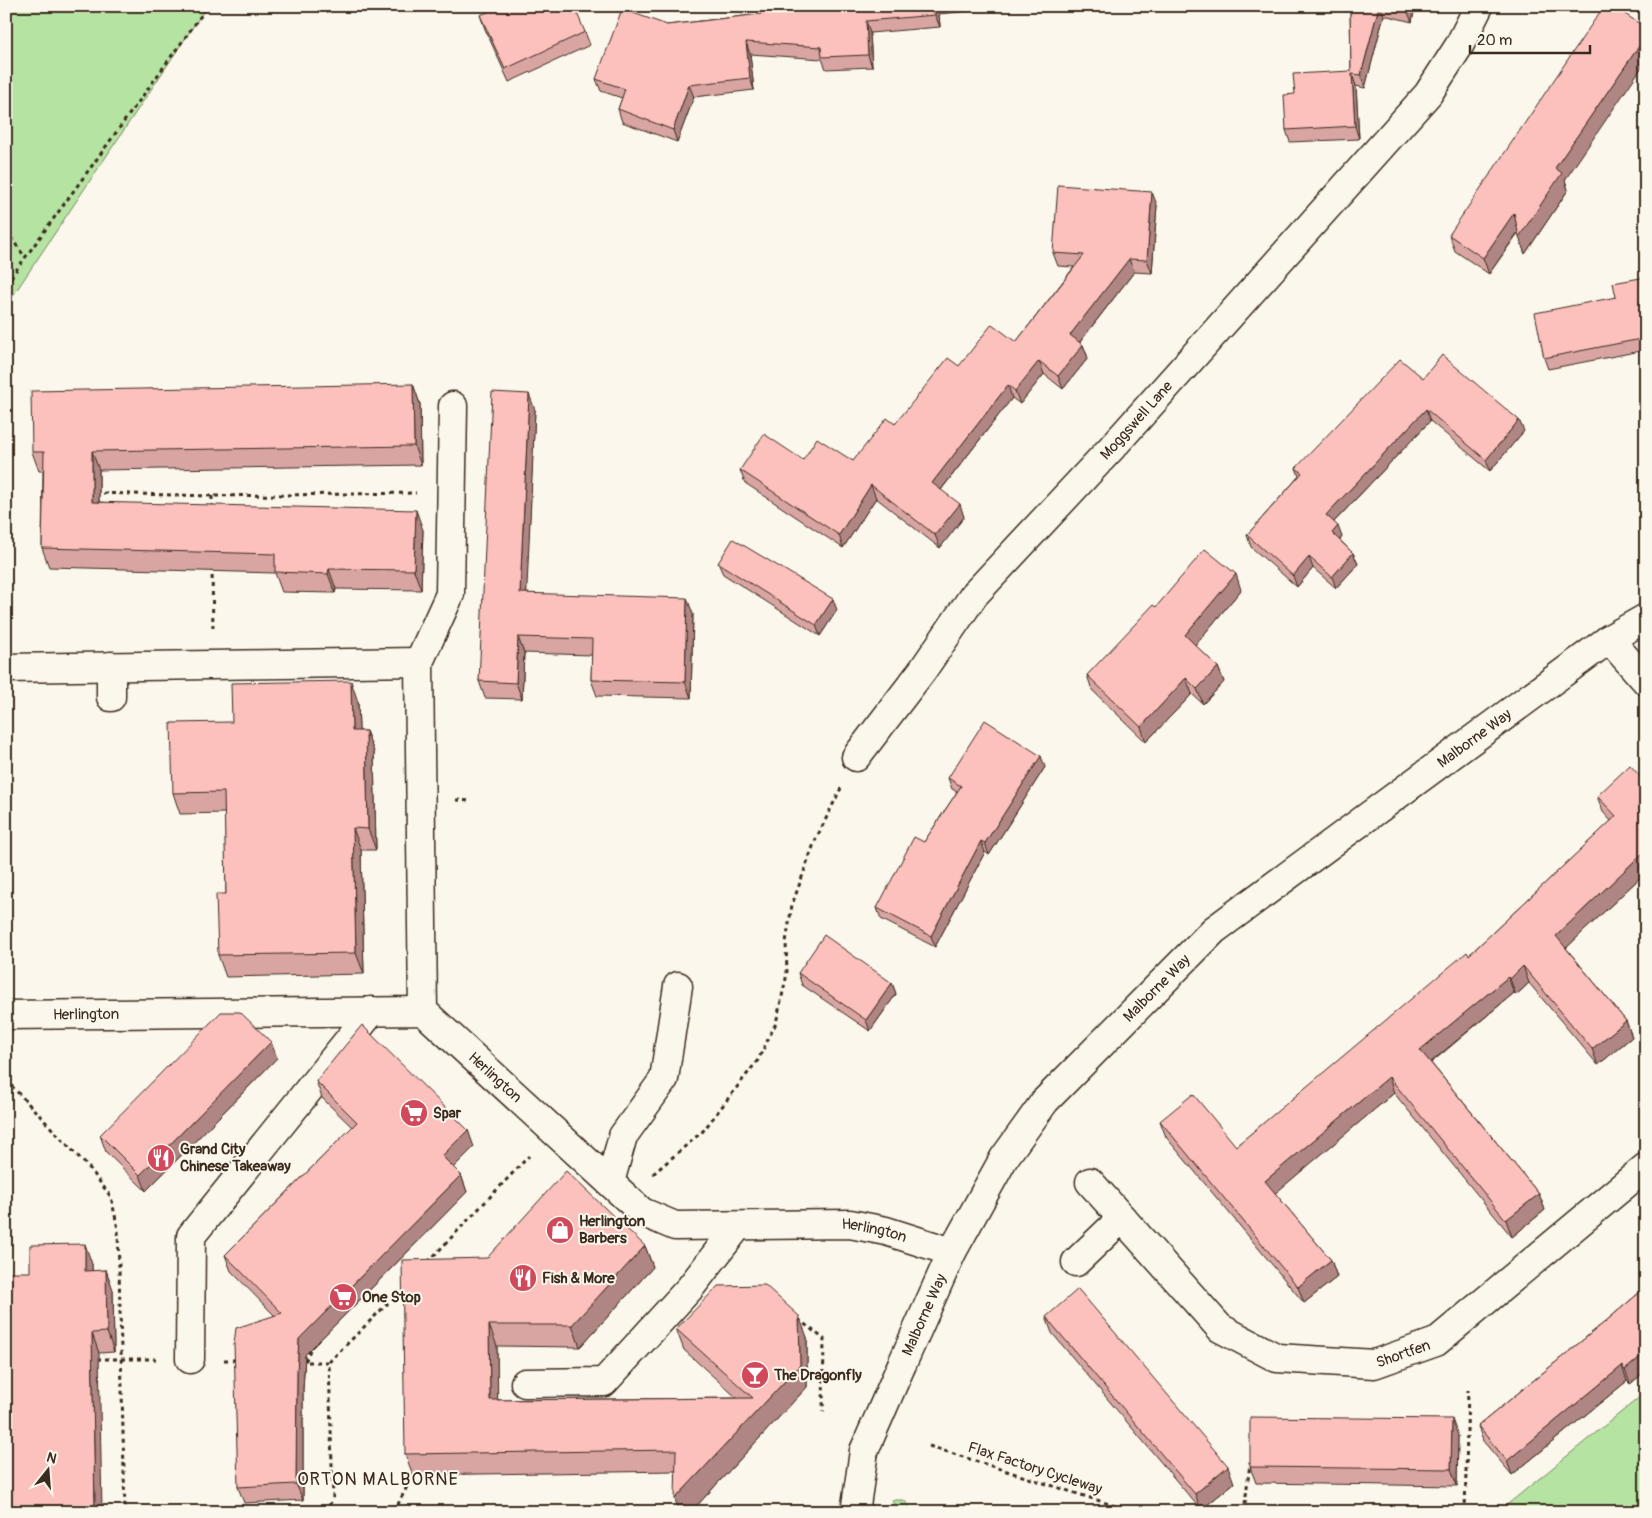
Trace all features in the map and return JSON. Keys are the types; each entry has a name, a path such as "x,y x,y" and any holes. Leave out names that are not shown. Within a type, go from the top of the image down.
{"street":[{"name":"Moggswell Lane","path":"856,757 922,670 974,595 1117,442 1428,94 1459,46 1479,6"},
{"path":"423,1010 419,662 450,594 453,406"},
{"name":"Malborne Way","path":"855,1512 858,1480 864,1451 952,1252 1004,1158 1045,1102 1214,930 1609,640 1646,618"},
{"path":"1609,640 1646,681"},
{"path":"6,668 419,662"},
{"path":"111,666 112,697"},
{"path":"618,1190 624,1136 664,1078 678,986"},
{"name":"Herlington","path":"6,1015 423,1010 642,1212 675,1226 850,1224 886,1231 952,1252"},
{"path":"190,1359 191,1236 372,1011"},
{"name":"Shortfen","path":"1090,1182 1220,1328 1276,1358 1374,1364 1436,1342 1646,1167"},
{"path":"1076,1262 1122,1218"},
{"path":"525,1383 604,1382 690,1288 738,1226"}],"path":[{"path":"6,284 208,6"},
{"path":"6,231 25,257"},
{"path":"88,493 212,496 452,493"},
{"path":"212,496 212,516"},
{"path":"212,565 213,665"},
{"path":"618,1190 703,1131 758,1060 776,1023 786,974 786,942 792,905 815,840 856,757"},
{"path":"6,1080 90,1170 111,1197 118,1229 125,1512"},
{"path":"426,1264 519,1168 553,1129"},
{"path":"310,1350 305,1362 329,1362 399,1292"},
{"path":"796,1317 824,1339 823,1412"},
{"path":"93,1360 240,1360"},
{"path":"325,1512 333,1499 329,1362"},
{"path":"1465,1512 1468,1390"},
{"name":"Flax Factory Cycleway","path":"929,1446 1134,1512"},
{"path":"1244,1512 1251,1457"},
{"path":"394,1512 413,1475"}],"green space":[{"path":"6,6 207,6 6,306"},
{"path":"1646,1392 1646,1512 1504,1512 1503,1508"},
{"path":"892,1500 904,1500 914,1512 897,1512"}],"building":[{"path":"488,6 574,6 585,32 505,69 480,15 488,12"},
{"path":"762,6 935,6 935,15 866,21 868,55 822,57 821,47 746,42 750,78 689,85 673,130 618,109 625,89 596,79 622,9 667,25 761,14"},
{"path":"1350,6 1379,6 1361,75 1352,74 1355,126 1286,130 1284,95 1295,94 1293,74 1351,71"},
{"path":"1393,6 1408,6 1407,10"},
{"path":"1604,6 1613,6 1646,28 1646,36 1555,168 1562,173 1519,237 1514,213 1483,258 1449,235"},
{"path":"1058,185 1152,192 1147,260 1129,259 1070,335 1083,345 1058,376 1039,361 1015,391 1008,385 932,483 960,504 935,535 871,485 839,535 740,470 764,434 803,460 817,438 853,461 887,418 895,424 948,358 959,366 992,324 1016,342 1084,255 1053,253"},
{"path":"1646,277 1646,338 1544,358 1535,313 1616,297 1613,283"},
{"path":"1442,355 1519,420 1486,460 1426,409 1326,515 1338,526 1332,533 1353,553 1332,577 1309,557 1293,576 1247,535 1302,473 1296,468 1400,359 1423,378"},
{"path":"413,384 414,446 92,451 92,502 416,510 414,570 329,569 328,574 275,572 275,554 42,548 44,452 32,452 31,391"},
{"path":"492,392 529,394 520,593 687,598 685,682 591,680 592,639 518,637 516,683 479,681"},
{"path":"733,539 833,599 816,625 718,563"},
{"path":"1205,549 1236,574 1185,635 1218,667 1197,689 1186,678 1141,727 1087,675 1153,605 1156,607"},
{"path":"351,681 352,731 366,731 368,829 353,828 356,953 218,955 216,894 226,894 224,792 173,793 171,723 232,722 231,683"},
{"path":"985,720 1041,756 985,843 981,841 931,936 877,908 914,837 924,842 961,786 948,778"},
{"path":"1630,765 1646,783 1646,850 1556,936 1626,1021 1592,1049 1523,966 1510,979 1508,977 1420,1050 1539,1194 1506,1220 1389,1077 1265,1181 1331,1260 1298,1287 1160,1121 1193,1094 1236,1146 1467,952 1469,955 1616,816 1597,796"},
{"path":"824,935 892,983 866,1020 798,973"},
{"path":"221,1012 240,1012 271,1042 140,1175 100,1135"},
{"path":"362,1025 468,1130 442,1156 461,1175 299,1339 296,1484 238,1487 234,1344 236,1328 282,1313 225,1255 357,1122 316,1081"},
{"path":"566,1171 645,1246 572,1325 489,1325 490,1400 753,1398 676,1329 718,1286 765,1285 799,1316 800,1365 675,1499 676,1450 405,1454 402,1260 487,1258"},
{"path":"85,1244 85,1271 106,1270 107,1332 92,1333 95,1512 6,1512 6,1272 30,1272 30,1245"},
{"path":"1646,1287 1646,1352 1625,1370 1622,1366 1507,1461 1478,1426"},
{"path":"1078,1289 1228,1466 1195,1494 1046,1317"},
{"path":"1250,1417 1452,1419 1451,1469 1250,1467"}],"place":[{"name":"Spar","path":"414,1113"},
{"name":"Grand City Chinese Takeaway","path":"161,1158"},
{"name":"Herlington Barbers","path":"560,1230"},
{"name":"Fish & More","path":"523,1278"},
{"name":"One Stop","path":"343,1297"},
{"name":"The Dragonfly","path":"755,1375"}],"district":[{"name":"ORTON MALBORNE","path":"378,1479"}]}
